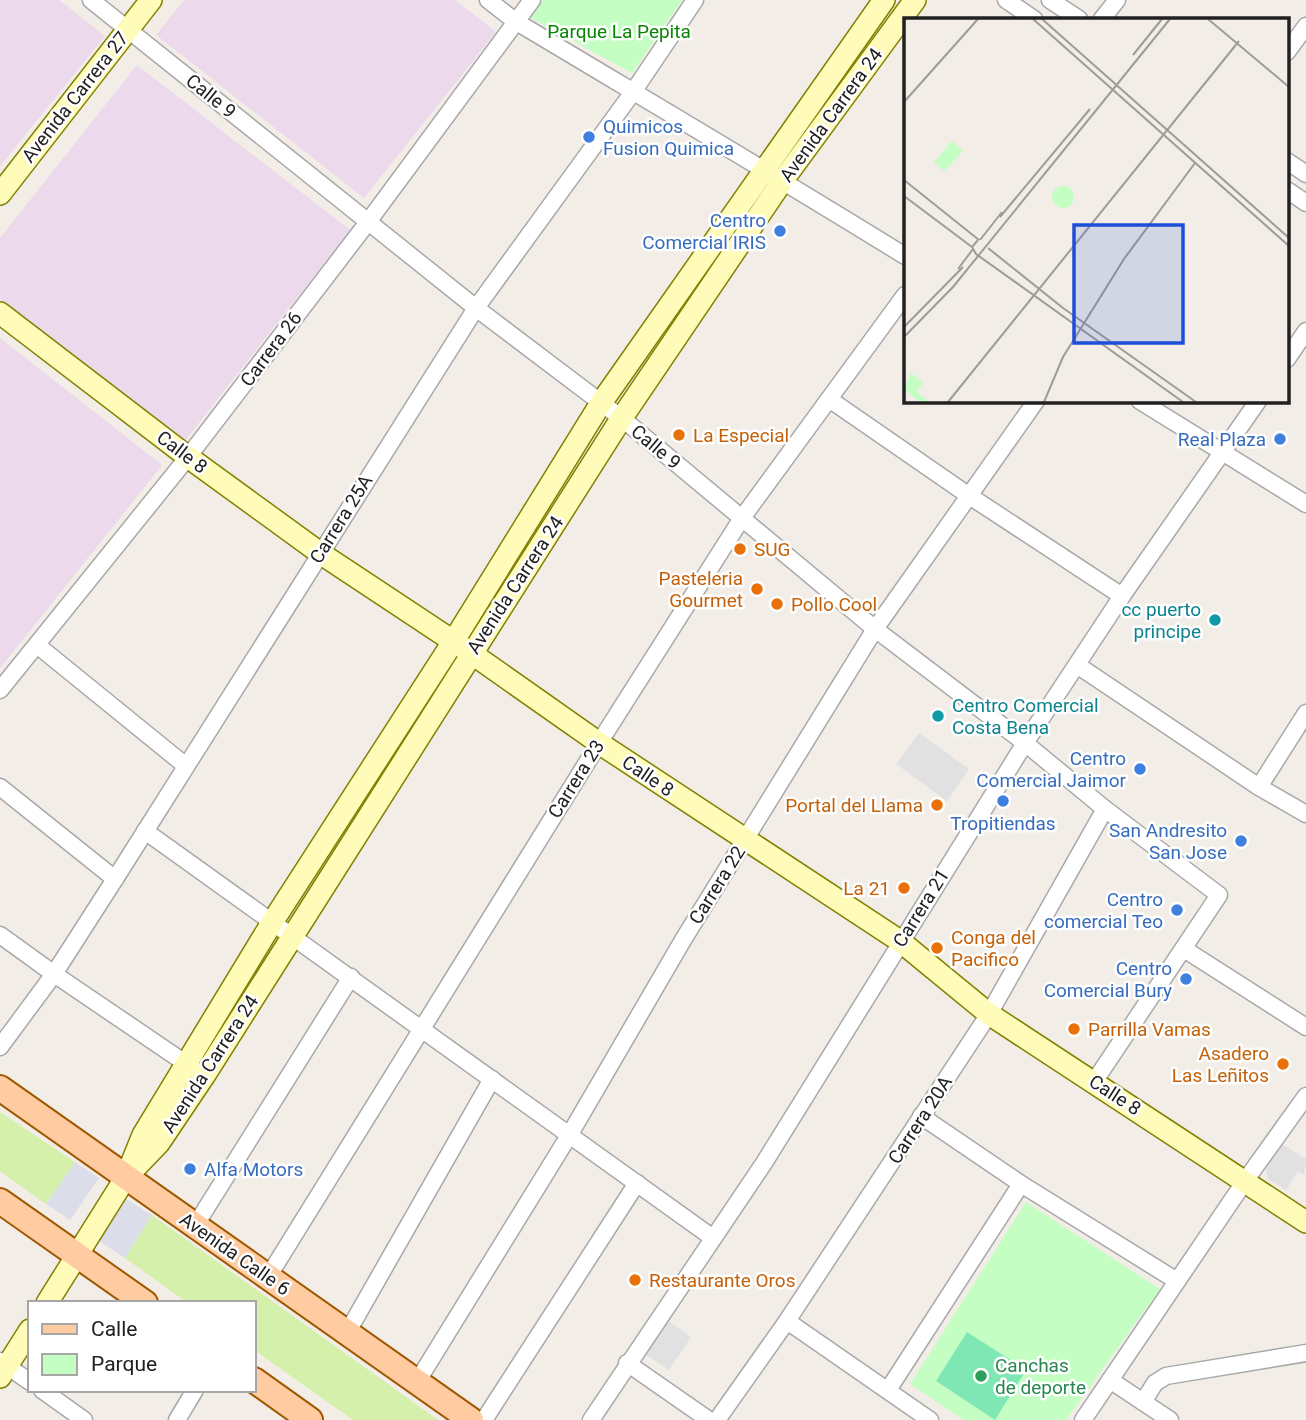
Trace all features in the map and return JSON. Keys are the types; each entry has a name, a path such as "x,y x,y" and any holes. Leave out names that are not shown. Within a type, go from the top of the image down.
{"main road":[{"name":"Avenida Carrera 27","path":"0,194 151,0"},
{"name":"Avenida Carrera 24","path":"126,1177 159,1143 293,935 601,403 884,0"},
{"name":"Avenida Carrera 24","path":"48,1301 126,1177 144,1135 273,921 783,180 915,0"},
{"name":"Calle 8","path":"0,313 188,457 320,553 462,647 599,743 900,942 989,1014 1306,1222"},
{"name":"Avenida Calle 6","path":"0,1088 471,1420"},
{"path":"0,1201 142,1301"},
{"path":"2,1368 28,1333"},
{"path":"256,1381 310,1420"}],"street":[{"name":"Calle 9","path":"91,0 475,308 621,418 875,629 1219,895 1184,949"},
{"path":"488,0 515,21 783,180 904,255"},
{"name":"Carrera 26","path":"0,690 188,457 368,222 532,0"},
{"name":"Carrera 25A","path":"0,1047 54,974 475,308 633,92 695,0"},
{"path":"1006,0 1033,18"},
{"path":"1050,0 1077,18"},
{"path":"1103,18 1117,0"},
{"path":"1288,51 1306,26"},
{"path":"1288,162 1306,174"},
{"path":"1288,191 1306,203"},
{"name":"Carrera 23","path":"268,1277 421,1028 742,518 904,296"},
{"path":"1288,358 1306,331"},
{"path":"829,398 968,495 1122,596"},
{"name":"Carrera 22","path":"417,1382 875,629 1035,402"},
{"path":"1142,402 1306,504"},
{"name":"Carrera 21","path":"590,1420 764,1163 1025,743 1122,596 1257,402"},
{"path":"37,645 186,766"},
{"path":"1077,665 1259,787 1306,814"},
{"path":"1259,787 1306,713"},
{"path":"0,787 115,879"},
{"name":"Carrera 20A","path":"717,1420 787,1321 989,1014 1105,809"},
{"path":"145,831 713,1238"},
{"path":"0,934 204,1076"},
{"path":"1094,1082 1184,949 1306,1027"},
{"path":"195,1226 351,977"},
{"path":"347,1332 492,1079"},
{"path":"1083,1420 1306,1096"},
{"path":"921,1116 1021,1184 1177,1281"},
{"path":"484,1420 637,1183"},
{"path":"888,1390 1021,1184"},
{"path":"787,1321 930,1420"},
{"path":"1143,1402 1155,1383 1166,1376 1306,1353"},
{"path":"627,1363 709,1420"},
{"path":"2,1368 28,1381"},
{"path":"1110,1380 1170,1420"},
{"path":"45,1392 84,1420"},
{"path":"177,1420 194,1392"}],"shaded area":[{"path":"0,0 59,0 105,36 0,166"},
{"path":"184,0 455,0 496,32 364,198 156,35"},
{"path":"137,65 350,230 184,442 0,299 0,238"},
{"path":"0,338 162,465 0,668"},
{"path":"919,733 969,769 947,801 896,764"},
{"path":"1282,1144 1306,1159 1304,1175 1298,1171 1286,1190 1268,1179 1266,1169"},
{"path":"75,1162 99,1178 70,1220 46,1204"},
{"path":"126,1199 152,1215 125,1258 99,1241"},
{"path":"665,1319 691,1337 669,1370 643,1353"}],"green space":[{"name":"Parque La Pepita","path":"543,0 682,0 632,73 529,17"},
{"path":"0,1112 75,1162 46,1204 0,1171"},
{"path":"1026,1202 1160,1289 1066,1420 964,1420 910,1384"},
{"path":"152,1215 438,1420 353,1420 256,1351 256,1301 185,1301 125,1258"},
{"name":"Canchas de deporte","path":"967,1332 1026,1370 995,1420 936,1381"}],"place":[{"name":"Quimicos Fusion Quimica","path":"589,137"},
{"name":"Centro Comercial IRIS","path":"780,231"},
{"name":"La Especial","path":"679,435"},
{"name":"Real Plaza","path":"1280,439"},
{"name":"SUG","path":"740,549"},
{"name":"Pasteleria Gourmet","path":"757,589"},
{"name":"Pollo Cool","path":"777,604"},
{"name":"cc puerto principe","path":"1215,620"},
{"name":"Centro Comercial Costa Bena","path":"938,716"},
{"name":"Centro Comercial Jaimor","path":"1140,769"},
{"name":"Tropitiendas","path":"1003,801"},
{"name":"Portal del Llama","path":"937,805"},
{"name":"San Andresito San Jose","path":"1241,841"},
{"name":"La 21","path":"904,888"},
{"name":"Centro comercial Teo","path":"1177,910"},
{"name":"Conga del Pacifico","path":"937,948"},
{"name":"Centro Comercial Bury","path":"1186,979"},
{"name":"Parrilla Vamas","path":"1074,1029"},
{"name":"Asadero Las Leñitos","path":"1283,1064"},
{"name":"Alfa Motors","path":"190,1169"},
{"name":"Restaurante Oros","path":"635,1280"},
{"name":"Canchas de deporte","path":"981,1376"}]}
